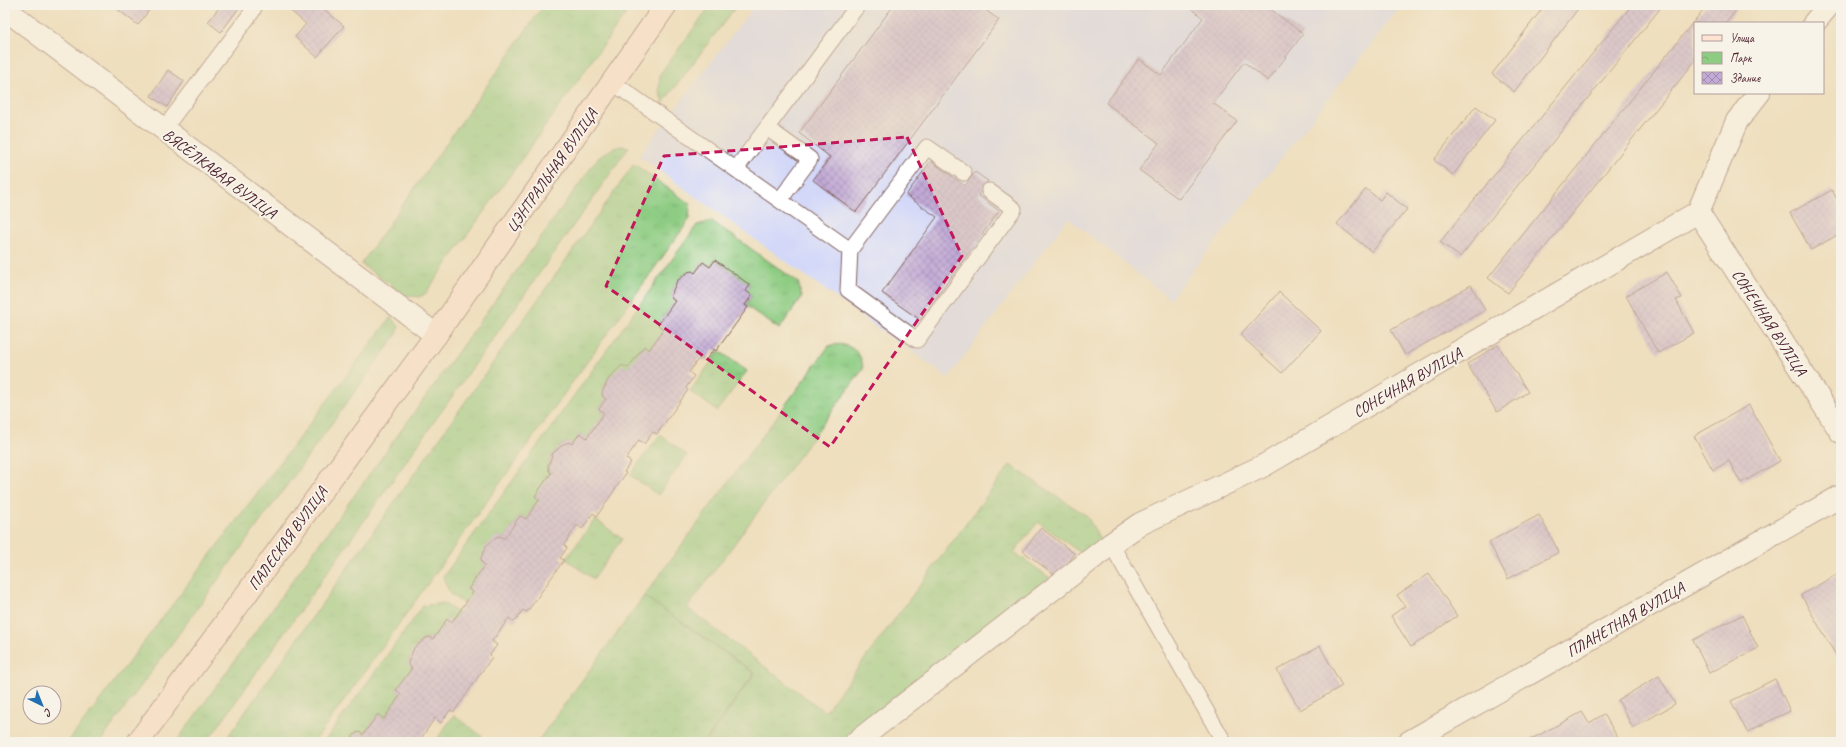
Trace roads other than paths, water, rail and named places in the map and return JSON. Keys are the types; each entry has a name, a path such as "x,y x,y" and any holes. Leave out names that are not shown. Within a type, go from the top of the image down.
{"main road":[{"name":"ЦЭНТРАЛЬНАЯ ВУЛІЦА","path":"436,335 666,5"},
{"name":"ПАЛЕСКАЯ ВУЛІЦА","path":"138,742 436,335"}],"street":[{"path":"1815,22 1829,5"},
{"name":"ВЯСЁЛКАВАЯ ВУЛІЦА","path":"5,10 162,130 436,335"},
{"path":"1698,212 1737,121 1758,94"},
{"name":"СОНЕЧНАЯ ВУЛІЦА","path":"856,742 1140,524 1263,466 1698,212 1841,432"},
{"name":"ПЛАНЕТНАЯ ВУЛІЦА","path":"1409,742 1841,496"}],"lane":[{"path":"162,130 252,12 255,5"},
{"path":"736,170 858,5"},
{"path":"612,82 850,250"},
{"path":"767,128 810,159 780,200"},
{"path":"964,173 927,147 850,250 848,290 917,340 1014,209 988,191"},
{"path":"1112,544 1224,742"}]}
